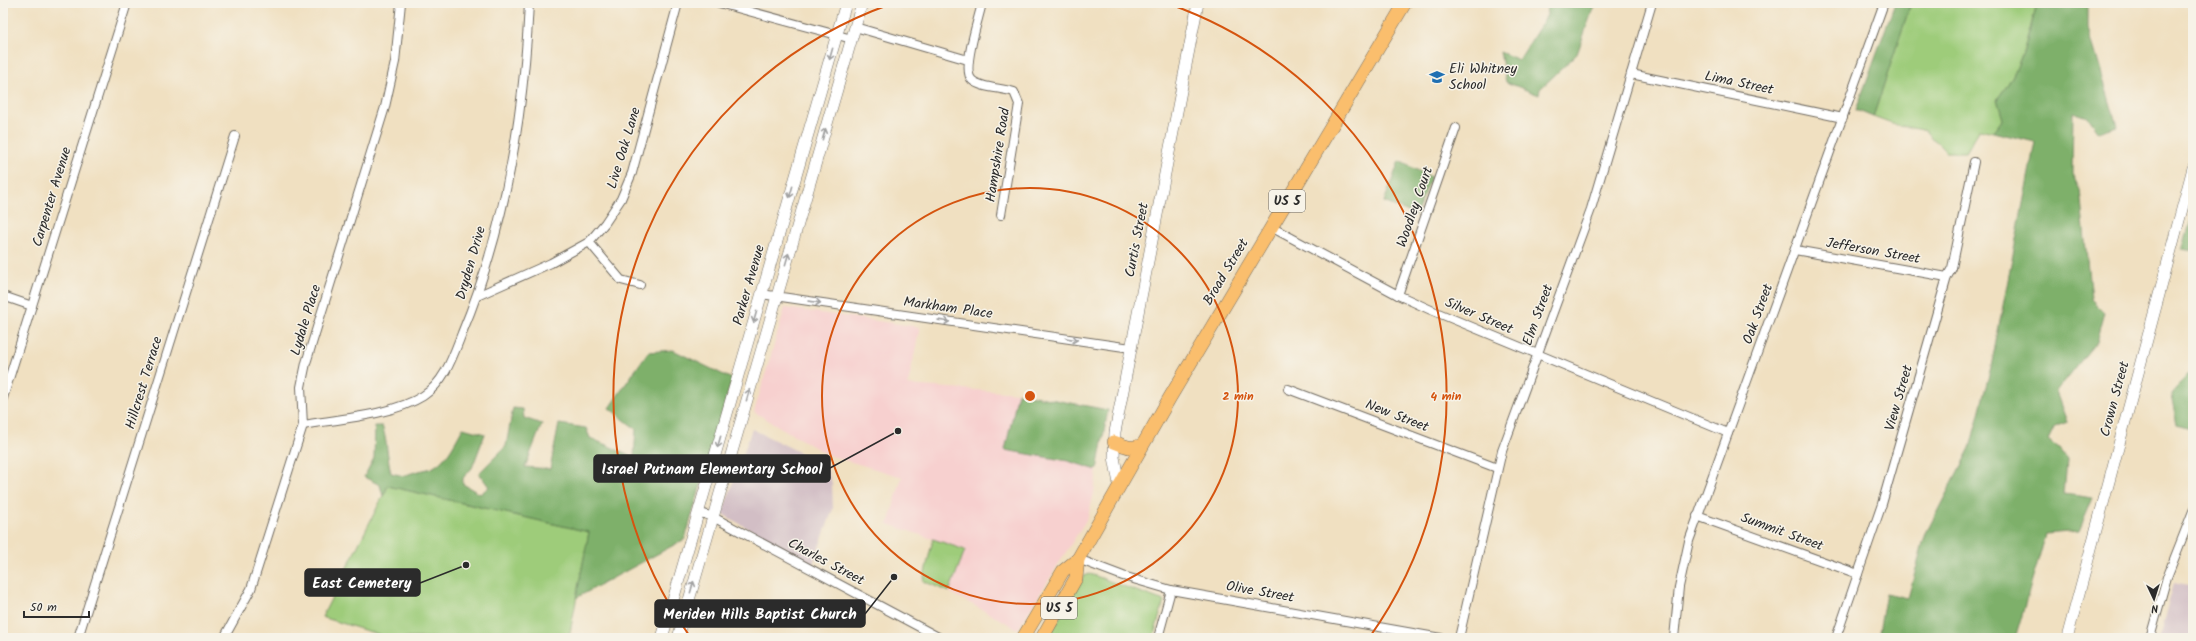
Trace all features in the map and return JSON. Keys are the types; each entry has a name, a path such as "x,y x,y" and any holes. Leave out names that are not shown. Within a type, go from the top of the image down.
{"main road":[{"name":"Broad Street","path":"1042,638 1076,578 1078,559 1119,484 1405,3"},
{"path":"1114,442 1128,448 1142,445"},
{"name":"Broad Street","path":"1023,638 1063,571 1078,559"}],"street":[{"name":"Carpenter Avenue","path":"3,398 127,3"},
{"name":"Lydale Place","path":"224,638 252,589 303,425 301,387 306,363 385,107 395,62 401,3"},
{"name":"Dryden Drive","path":"303,425 364,415 401,405 423,396 442,379 477,296 512,162 526,65 529,3"},
{"name":"Live Oak Lane","path":"477,296 551,263 589,242 606,223 622,199 632,173 678,3"},
{"path":"719,3 852,39"},
{"name":"Parker Avenue","path":"662,638 846,3"},
{"path":"678,638 862,3"},
{"path":"855,27 968,60 982,3"},
{"name":"Curtis Street","path":"1119,484 1115,466 1114,442 1198,3"},
{"name":"Elm Street","path":"1459,638 1497,468 1591,209 1652,3"},
{"name":"Oak Street","path":"1675,638 1679,587 1689,541 1697,516 1884,3"},
{"name":"Hampshire Road","path":"968,60 967,68 972,81 1014,92 1019,104 1001,215"},
{"name":"Lima Street","path":"1631,74 1842,118"},
{"name":"Woodley Court","path":"1398,295 1456,128"},
{"name":"Hillcrest Terrace","path":"78,638 235,136"},
{"name":"View Street","path":"1836,638 1882,504 1947,277 1955,258 1974,162"},
{"path":"799,165 814,169"},
{"name":"Crown Street","path":"2066,638 2193,168"},
{"name":"Silver Street","path":"1271,227 1398,295 1537,355 1728,433"},
{"path":"589,242 621,280 640,285"},
{"name":"Jefferson Street","path":"1795,250 1947,277"},
{"name":"Markham Place","path":"761,294 1131,348"},
{"path":"3,296 32,306"},
{"name":"New Street","path":"1288,389 1497,468"},
{"path":"727,413 742,417"},
{"path":"2150,638 2167,576 2193,511"},
{"name":"Charles Street","path":"698,512 712,517 940,638"},
{"name":"Summit Street","path":"1697,516 1858,574"},
{"name":"Olive Street","path":"1078,559 1123,576 1172,590 1441,638"},
{"path":"1158,638 1172,590"}],"shaded area":[{"path":"785,308 920,327 908,385 1018,393 1005,450 1068,461 1097,470 1094,493 1088,517 1018,629 949,592 965,550 888,524 902,477 828,455 754,412"},
{"path":"752,429 795,450 827,469 832,483 833,509 813,564 722,514"},
{"path":"2174,583 2193,587 2193,638 2159,638"}],"green space":[{"path":"1546,3 1594,3 1594,6 1577,54 1540,89 1539,95 1506,82 1500,52 1519,60 1547,15"},
{"path":"1895,3 1911,3 1873,117 1856,110"},
{"path":"1911,3 2037,3 2017,66 2005,89 1997,99 2003,119 1993,132 1980,129 1966,152 1946,152 1926,131 1892,124 1873,117"},
{"path":"2037,3 2088,3 2088,28 2117,126 2099,132 2088,117 2073,112 2072,174 2080,190 2091,299 2104,312 2096,342 2056,392 2067,422 2054,428 2048,440 2059,449 2067,459 2064,494 2093,498 2079,531 2046,534 2015,638 1878,638 1886,593 1908,598 1926,533 1970,448 1991,367 2035,142 1993,132 2003,119 1997,99 2012,77 2023,53"},
{"path":"1399,161 1431,177 1416,215 1384,202"},
{"path":"2193,215 2193,251 2182,249"},
{"path":"673,350 732,379 685,539 576,598 589,532 388,486 383,496 380,485 364,477 374,458 375,426 382,426 391,473 404,476 434,467 440,463 453,446 463,428 485,434 472,468 463,478 463,484 480,494 489,487 479,473 506,446 513,408 523,409 524,418 542,424 525,467 550,469 559,424 586,428 590,438 634,457 636,429 609,408 648,352"},
{"path":"2193,369 2193,430 2177,425 2171,394"},
{"path":"1018,393 1108,410 1097,470 1068,461 1005,450"},
{"path":"388,486 589,532 569,638 390,638 322,617"},
{"path":"933,539 965,550 949,592 923,581"},
{"path":"1090,574 1164,601 1153,638 1048,638 1082,579 1084,576"}],"place":[{"name":"Eli Whitney School","path":"1437,77"},
{"name":"Israel Putnam Elementary School","path":"898,431"},
{"name":"East Cemetery","path":"466,565"},
{"name":"Meriden Hills Baptist Church","path":"894,577"}]}
